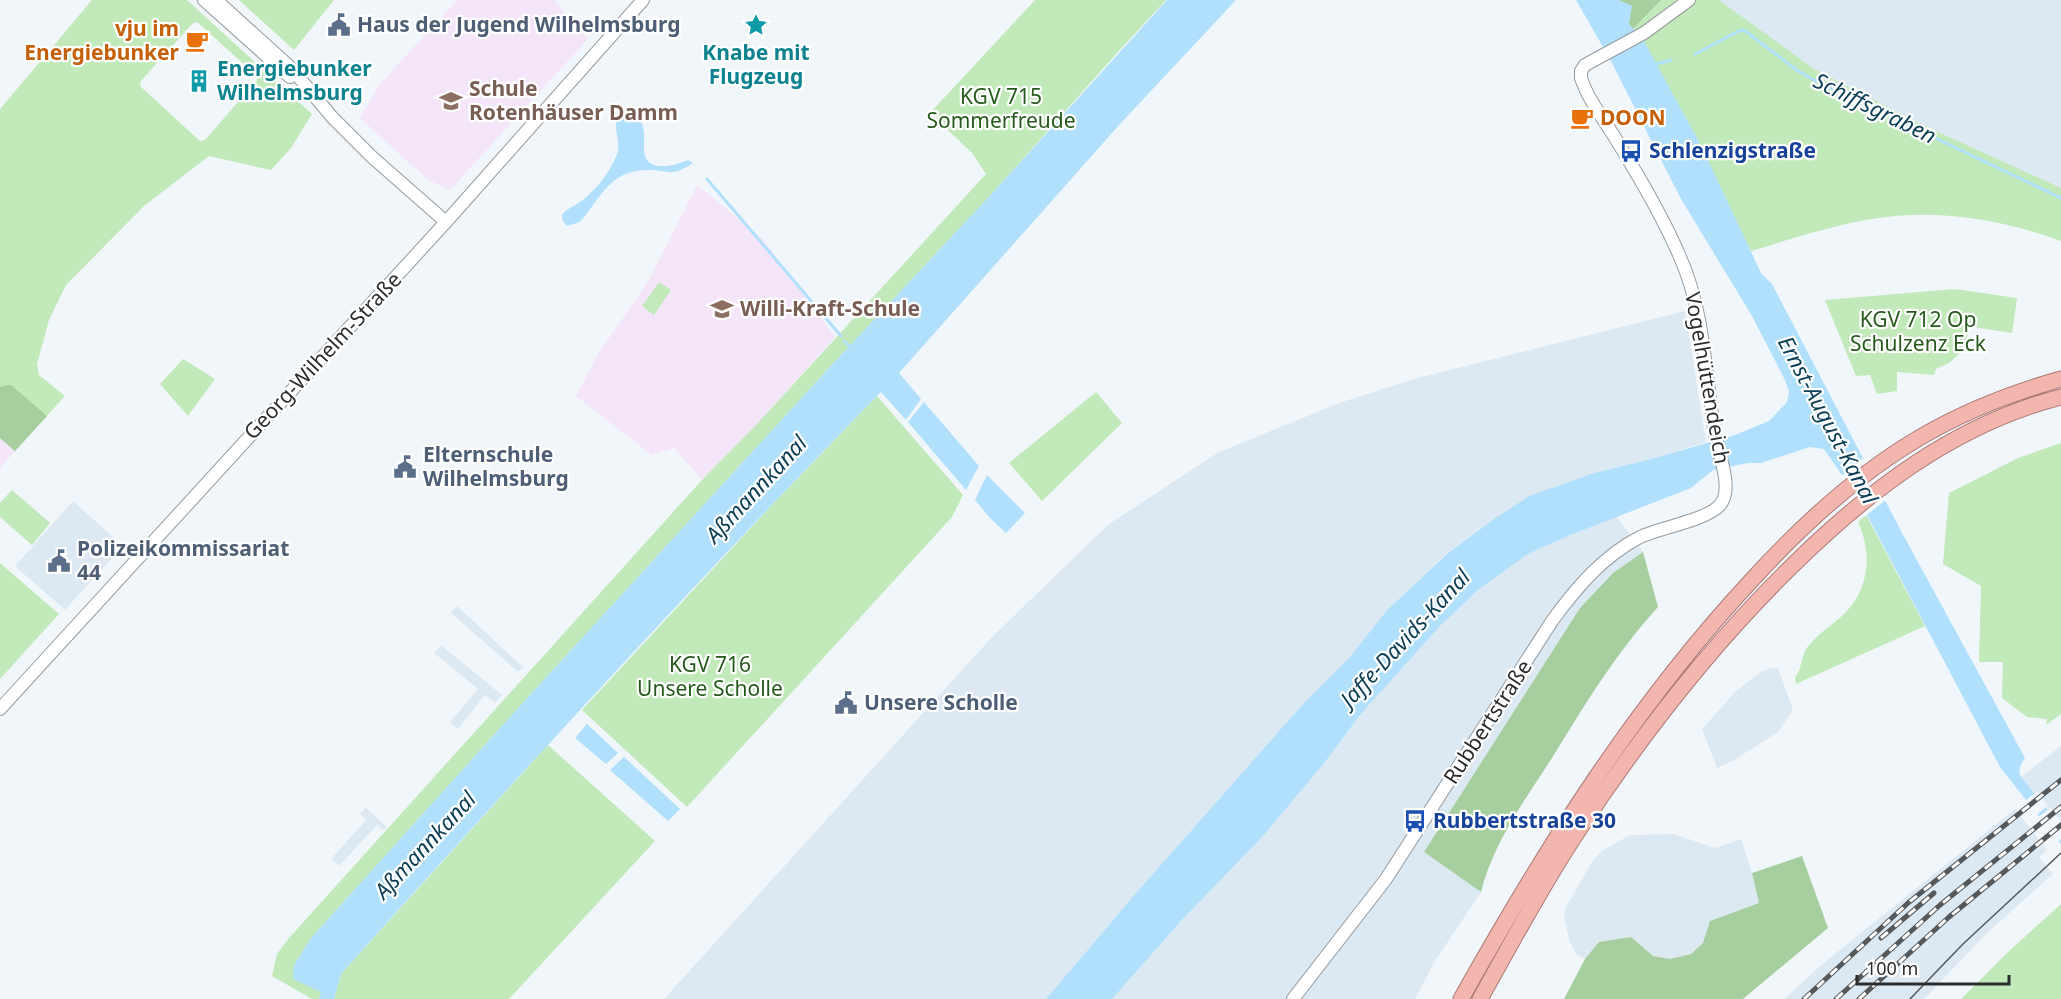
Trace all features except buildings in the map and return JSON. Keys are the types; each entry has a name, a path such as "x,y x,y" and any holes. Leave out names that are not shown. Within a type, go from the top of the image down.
{"highway":[{"path":"1461,999 1573,809 1638,717 1684,657 1726,608 1805,525 1883,462 1946,424 2002,398 2061,379"},
{"path":"1480,999 1575,836 1659,717 1709,653 1744,614 1819,539 1894,477 1922,458 1974,430 2020,409 2061,397"}],"street":[{"path":"204,0 273,64 310,91"},
{"path":"216,0 291,68 332,117 372,157 446,222"},
{"name":"Georg-Wilhelm-Straße","path":"0,709 446,222 643,0"},
{"name":"Vogelhüttendeich","path":"1689,0 1663,21 1585,65 1581,71 1582,83 1626,154 1663,221 1681,258 1698,308 1716,439 1725,480 1725,496"},
{"name":"Rubbertstraße","path":"1293,999 1386,879 1572,593 1616,552 1641,537 1715,510 1725,496"}],"shaded area":[{"name":"Schule Rotenhäuser Damm","path":"457,0 554,0 588,39 450,190 428,180 360,118 380,84"},
{"path":"1719,0 2061,0 2061,188 1923,125 1814,69 1778,47"},
{"name":"Willi-Kraft-Schule","path":"697,185 763,239 835,337 756,425 702,480 674,448 652,455 576,396 598,354 649,280"},
{"path":"1685,311 1706,442 1594,473 1529,496 1447,553 1387,610 1350,657 1303,704 1046,999 664,999 991,638 1109,524 1219,452 1342,402 1414,379"},
{"path":"0,438 15,451 0,468"},
{"path":"73,501 123,546 65,610 15,566"},
{"path":"1617,517 1643,552 1613,573 1580,608 1424,852 1481,892 1435,961 1415,999 1112,999 1182,920 1263,836 1325,762 1360,715 1440,626 1478,590 1528,554"},
{"path":"457,606 523,667 518,672 451,613"},
{"path":"441,645 502,695 495,703 485,695 458,729 450,722 478,689 434,653"},
{"path":"1778,668 1793,710 1778,732 1717,768 1702,729 1735,692 1762,671"},
{"path":"2061,746 2061,826 2021,777"},
{"path":"366,808 387,827 384,830 377,825 339,866 331,859 366,820 360,814"},
{"path":"2015,809 2047,850 2039,857 2053,874 1987,933 1924,999 1784,999 1826,961"},
{"path":"1674,834 1715,848 1741,839 1759,903 1710,921 1704,943 1691,954 1670,959 1653,956 1631,937 1599,942 1585,959 1576,954 1569,939 1564,916 1566,907 1592,862 1602,851 1630,835"}],"green space":[{"path":"92,0 187,0 312,114 291,148 271,170 209,156 144,206 66,285 49,320 37,364 39,375 65,396 15,451 0,438 0,109","holes":["197,22 256,75 257,80 205,140 200,141 141,87 140,82 193,23"]},
{"path":"239,0 334,0 294,50"},
{"name":"KGV 715 Sommerfreude","path":"1035,0 1166,0 998,187 519,707 311,938 294,965 321,992 319,999 312,999 272,976 277,954 289,938 702,480 756,425 986,174 972,153 930,113"},
{"path":"1619,0 1661,0 1633,29 1629,24 1629,16"},
{"path":"1661,0 1719,0 1814,69 1923,125 2061,188 2061,241 1991,221 1944,215 1920,215 1856,222 1751,251 1633,29"},
{"path":"659,282 671,290 654,315 642,306"},
{"name":"KGV 712 Op Schulzenz Eck","path":"1955,289 2017,298 2012,333 1968,326 1966,348 1949,363 1936,369 1934,375 1897,372 1897,391 1877,394 1870,375 1856,376 1825,300"},
{"path":"183,359 215,379 188,416 160,384"},
{"path":"11,385 47,416 15,451 0,438 0,387"},
{"path":"1096,392 1122,423 1042,501 1009,463"},
{"name":"KGV 716 Unsere Scholle","path":"877,396 963,495 952,517 687,807 582,710 772,505"},
{"path":"2061,443 2061,714 2046,725 2047,719 2027,717 2002,698 2003,662 1979,662 1981,586 1943,564 1949,493 2018,458"},
{"path":"12,490 50,523 32,545 0,517 0,503"},
{"path":"1866,515 1925,626 1796,684 1795,677 1807,648 1845,613 1860,592 1867,557 1858,522"},
{"path":"1643,552 1658,607 1601,680 1521,806 1493,856 1481,892 1424,852 1580,608 1613,573"},
{"path":"0,563 59,614 0,679"},
{"path":"548,745 655,841 509,999 334,999 341,974"},
{"path":"1802,856 1828,928 1743,999 1564,999 1585,959 1599,942 1631,937 1653,956 1670,959 1691,954 1703,943 1710,921 1759,903 1752,873"},
{"path":"2061,904 2061,999 1961,999 2007,953"}],"water":[{"name":"Aßmannkanal","path":"1167,0 1236,0 1120,124 899,373 921,399 906,420 881,392 675,607 407,900 341,974 334,999 319,999 321,992 293,979 294,965 311,938 519,707"},
{"path":"1576,0 1619,0 1632,6 1629,24 1644,41 1703,149 1761,273 1772,284 1901,531 2025,758 2020,767 2021,777 2061,826 2061,844 2000,767 1858,498 1824,449 1810,447 1761,463 1748,463 1713,470 1691,488 1528,554 1478,590 1440,626 1360,715 1325,762 1263,836 1182,920 1112,999 1046,999 1303,704 1350,657 1387,610 1448,553 1529,496 1594,473 1735,435 1769,421 1787,402 1789,392 1785,380 1752,316 1681,199 1611,61"},
{"path":"620,113 642,123 645,156 653,165 674,165 688,160 693,163 675,172 648,170 624,175 607,187 580,222 567,226 562,215 595,188 614,161 618,149 616,123"},
{"path":"924,402 979,466 966,490 908,422"},
{"path":"987,475 1025,513 1006,533 975,500"},
{"path":"587,724 618,753 606,764 575,738"},
{"path":"624,757 680,809 668,821 610,770"}],"pier":[{"path":"1865,457 1887,499 1864,517 1856,500 1840,477"},
{"path":"2037,791 2048,806 2035,816 2024,802"},
{"path":"2050,808 2061,821 2061,839 2056,843 2037,818"}],"waterway":[{"name":"Schiffsgraben","path":"1695,54 1744,30 1798,71 1816,81 2061,198"},
{"name":"Schiffsgraben","path":"1653,65 1671,60"},
{"path":"707,179 841,336"},
{"path":"844,341 851,348"}],"tram line":[{"path":"1910,999 1963,944 2061,853"}],"railway":[{"path":"1804,999 1908,903 2061,780"},
{"path":"1836,999 1940,905 2061,807"},
{"path":"1859,999 1949,917 2061,825"},
{"path":"1881,938 1934,893"}],"place":[{"name":"Haus der Jugend Wilhelmsburg","path":"339,25"},
{"name":"Knabe mit Flugzeug","path":"756,25"},
{"name":"vju im Energiebunker","path":"197,41"},
{"name":"Energiebunker Wilhelmsburg","path":"199,81"},
{"name":"Schule Rotenhäuser Damm","path":"451,101"},
{"name":"DOON","path":"1582,118"},
{"name":"Schlenzigstraße","path":"1631,151"},
{"name":"Willi-Kraft-Schule","path":"722,309"},
{"name":"Elternschule Wilhelmsburg","path":"405,467"},
{"name":"Polizeikommissariat 44","path":"59,561"},
{"name":"Unsere Scholle","path":"846,703"},
{"name":"Rubbertstraße 30","path":"1415,821"}],"water label":[{"name":"Ernst-August-Kanal","path":"1828,420"},
{"name":"Jaffe-Davids-Kanal","path":"1405,638"}]}
